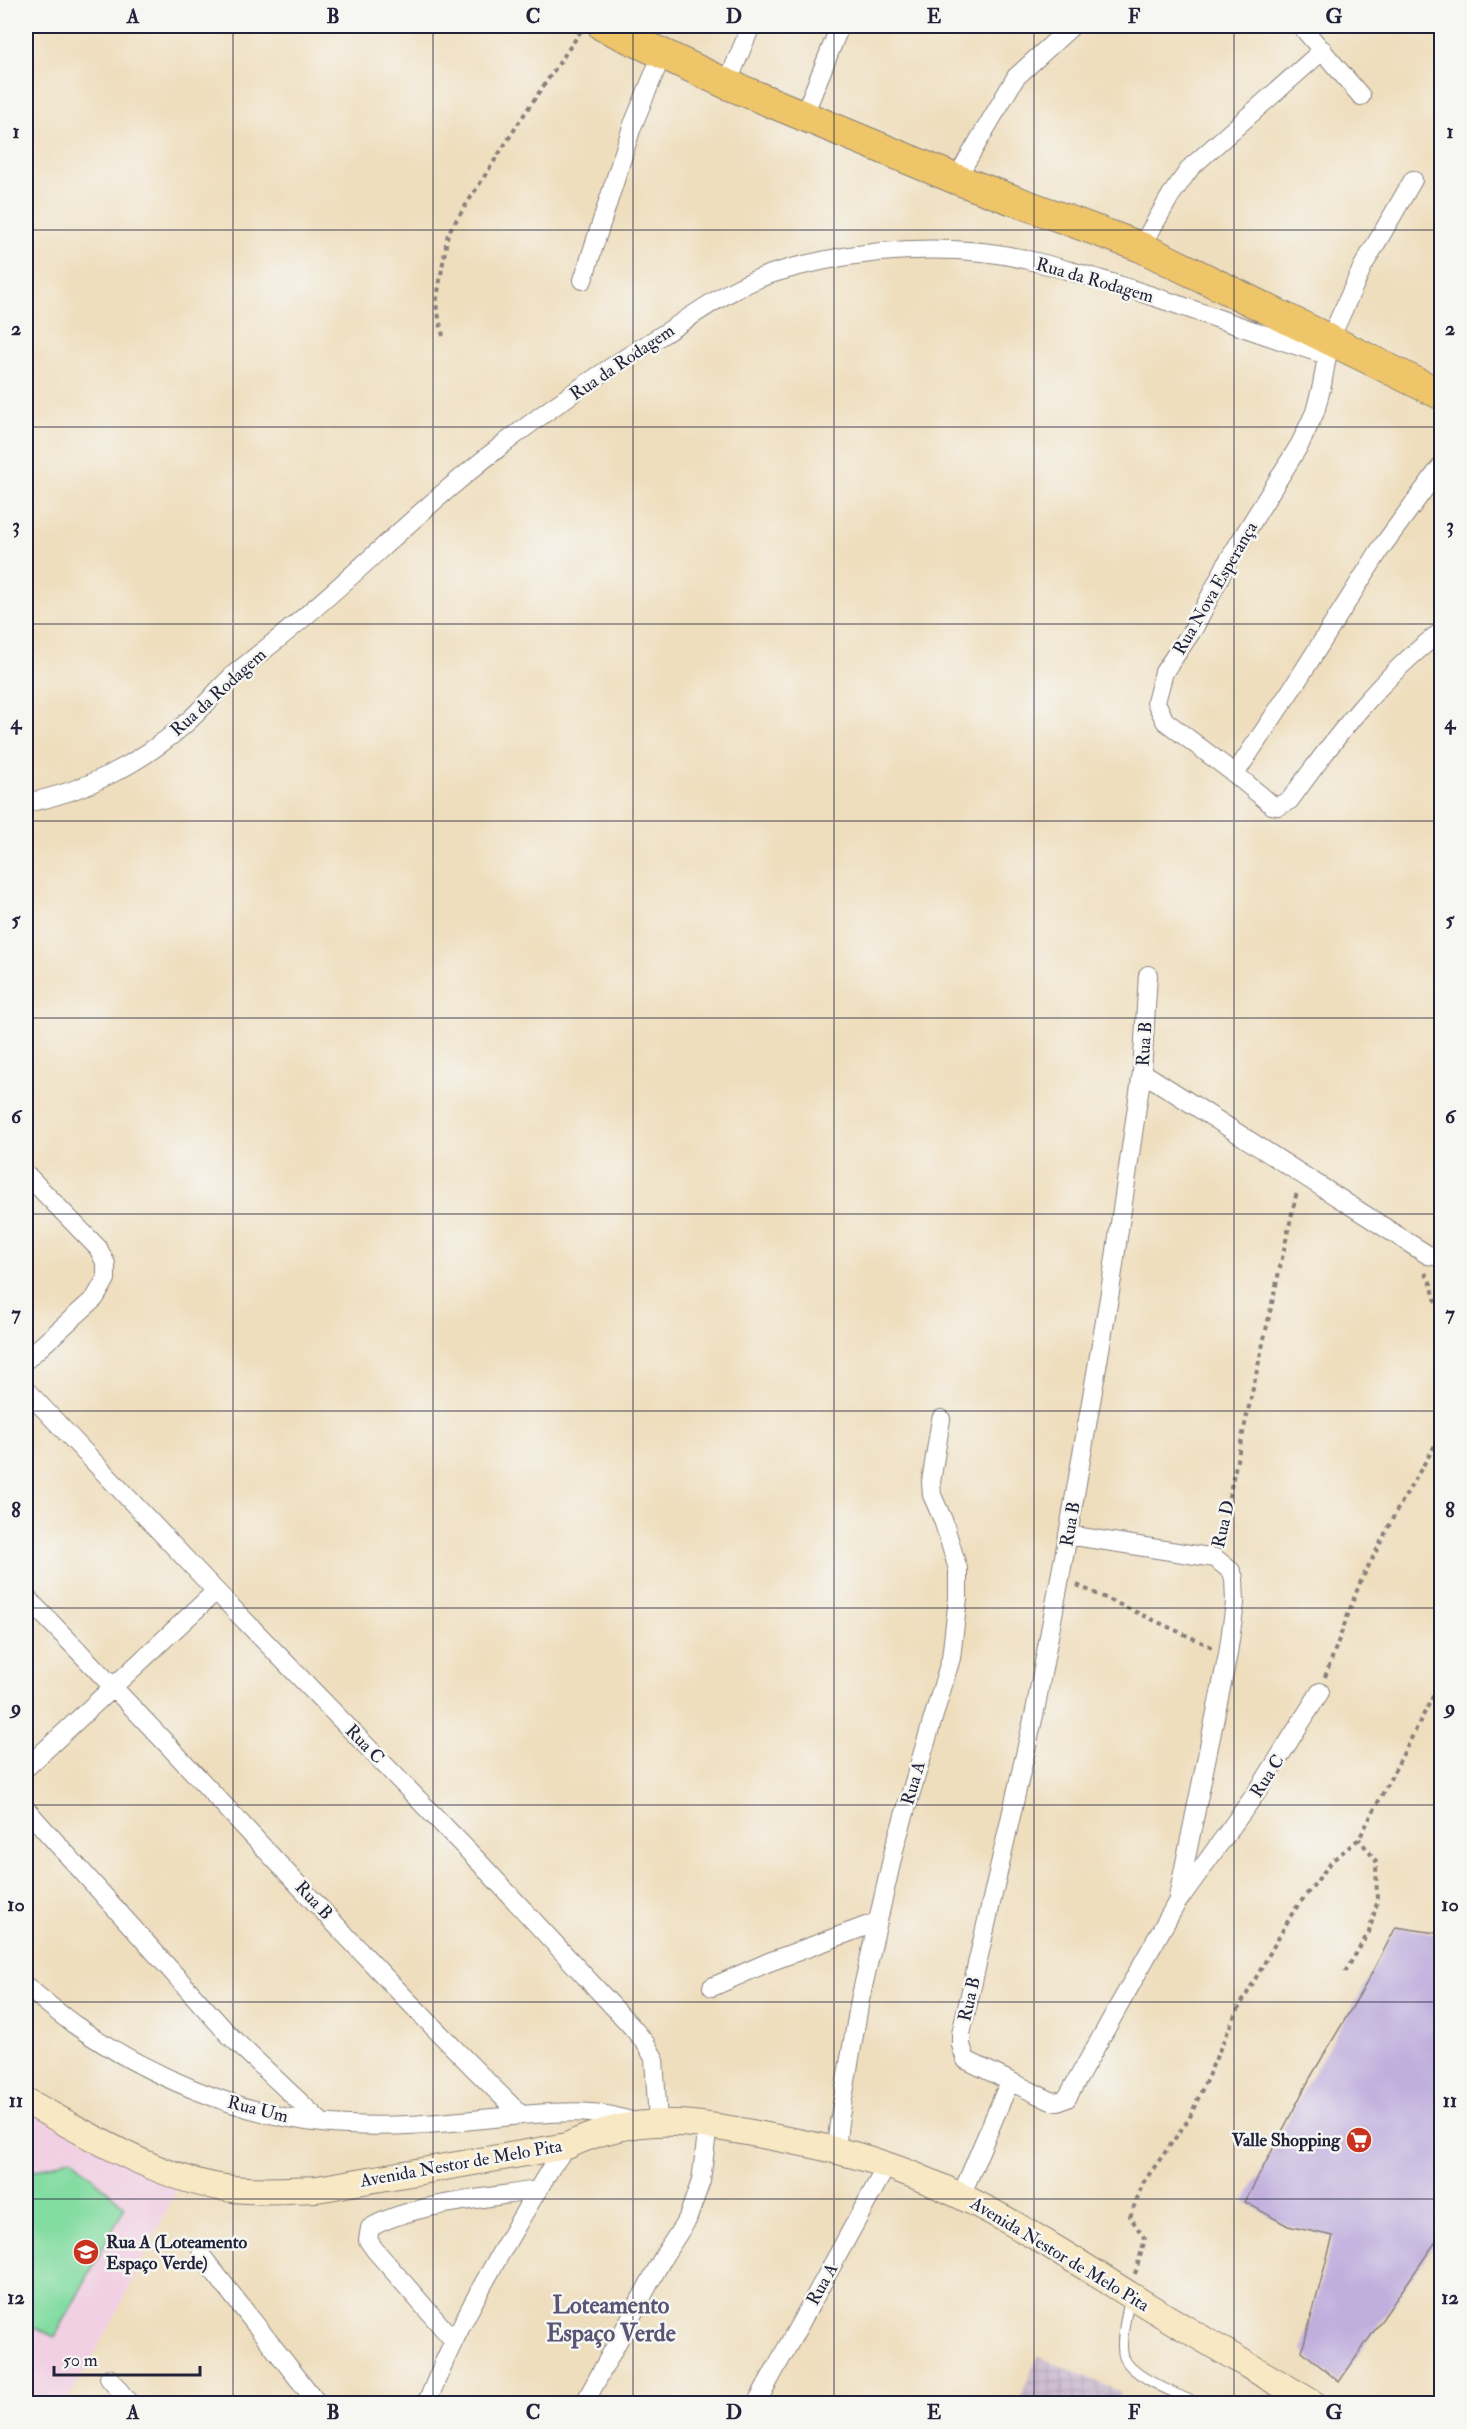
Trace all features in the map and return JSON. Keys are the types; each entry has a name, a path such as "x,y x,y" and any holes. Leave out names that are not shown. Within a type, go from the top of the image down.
{"main road":[{"path":"614,28 727,84 804,116 956,179 1141,247 1328,347 1442,395"},
{"name":"Avenida Nestor de Melo Pita","path":"26,2101 117,2149 184,2178 233,2189 281,2191 317,2189 567,2146 589,2136 648,2123 708,2125 836,2150 887,2165 961,2196 1041,2238 1130,2295 1314,2403"}],"street":[{"path":"727,84 751,26"},
{"path":"804,116 840,26"},
{"path":"956,179 1016,77 1072,26"},
{"path":"1301,26 1361,96"},
{"path":"1141,247 1171,195 1191,167 1323,50"},
{"path":"584,280 632,127 663,52"},
{"name":"Rua Nova Esperança","path":"1413,180 1362,266 1328,347 1315,412 1300,444 1228,561 1194,628 1164,672 1156,702 1165,721 1272,805 1279,806 1290,800 1336,736 1422,646 1442,632"},
{"name":"Rua da Rodagem","path":"26,803 58,797 130,765 185,724 237,672 300,622 454,484 544,414 692,316 747,284 771,274 848,256 895,250 984,252 1029,260 1124,285 1254,333 1328,347"},
{"path":"1235,774 1381,548 1442,465"},
{"name":"Rua B","path":"1009,2083 966,2060 963,2054 961,2034 1035,1711 1068,1535 1110,1292 1142,1072 1148,975"},
{"path":"1142,1072 1428,1255 1442,1257"},
{"path":"26,1174 98,1248 106,1264 106,1279 95,1298 26,1360"},
{"name":"Rua C","path":"26,1393 480,1863 646,2044 654,2058 648,2123"},
{"name":"Rua A","path":"836,2150 841,2111 877,1922 895,1846 952,1648 958,1598 958,1569 943,1520 932,1495 931,1482 941,1419"},
{"path":"1068,1535 1215,1558"},
{"name":"Rua D","path":"1176,1904 1228,1654 1236,1586 1231,1571 1215,1558"},
{"path":"26,1768 216,1591"},
{"name":"Rua B","path":"26,1597 113,1685 451,2047 521,2115"},
{"name":"Rua C","path":"1009,2083 1051,2101 1063,2101 1071,2093 1176,1904 1259,1789 1320,1692"},
{"path":"26,1809 229,2035 322,2123"},
{"path":"712,1987 769,1962 877,1922"},
{"name":"Rua Um","path":"26,1986 75,2025 149,2069 213,2097 269,2113 322,2123 443,2123 521,2115"},
{"path":"961,2196 1009,2083"},
{"path":"521,2115 592,2112 648,2123"},
{"path":"584,2403 665,2254 687,2220 701,2181 708,2125"},
{"path":"433,2402 454,2341 537,2190 567,2146"},
{"name":"Rua A","path":"756,2403 887,2165"},
{"path":"454,2341 396,2277 375,2250 369,2240 370,2228 381,2221 416,2210 537,2190"},
{"path":"201,2255 318,2403"},
{"path":"109,2378 130,2403"}],"lane":[{"path":"1130,2295 1123,2348 1124,2358 1137,2373 1199,2403"}],"path":[{"path":"443,336 436,304 448,233 527,110 585,26"},
{"name":"Rua D","path":"1215,1558 1301,1172"},
{"path":"1409,1243 1431,1284 1442,1324"},
{"path":"1320,1692 1359,1585 1396,1512 1438,1440 1442,1422"},
{"path":"1060,1577 1228,1654"},
{"path":"1130,2295 1145,2239 1130,2217 1143,2183 1189,2119 1235,2015 1293,1912 1333,1860 1359,1839 1442,1679"},
{"path":"1345,1972 1369,1932 1377,1903 1376,1861 1359,1839"}],"shaded area":[{"name":"Rua A (Loteamento Espaço Verde)","path":"26,2109 177,2189 116,2315 66,2403 26,2403"},
{"path":"1038,2356 1121,2392 1116,2403 1018,2403"}],"green space":[{"path":"71,2158 125,2207 55,2337 26,2324 26,2174"}],"building":[{"name":"Valle Shopping","path":"1396,1927 1442,1934 1442,2237 1439,2237 1339,2382 1302,2351 1333,2236 1288,2226 1245,2202 1310,2078 1366,1984"}],"place":[{"name":"Valle Shopping","path":"1359,2140"},
{"name":"Rua A (Loteamento Espaço Verde)","path":"86,2252"}],"district":[{"name":"Loteamento Espaço Verde","path":"611,2319"}]}
